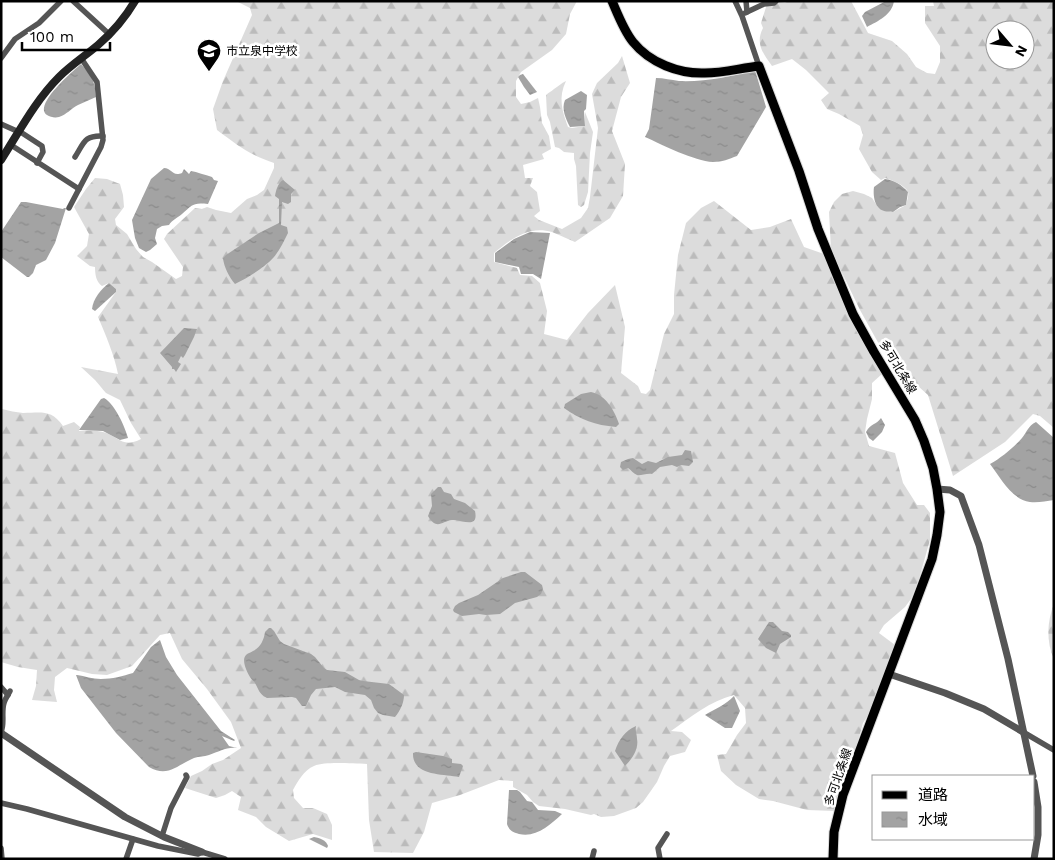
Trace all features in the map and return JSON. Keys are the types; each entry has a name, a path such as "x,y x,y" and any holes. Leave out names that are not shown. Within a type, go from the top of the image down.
{"main road":[{"path":"1,160 41,98 59,77 109,34 122,20 135,1"},
{"path":"612,1 632,41 643,52 659,63 686,72 705,73 759,66"},
{"name":"多可北条線","path":"759,66 799,171 818,229 853,314 915,420 924,441 933,468 940,512 932,559 843,795 834,832 831,859"}],"street":[{"path":"1,58 15,40 39,23 62,1"},
{"path":"73,1 109,34"},
{"path":"735,1 744,14 759,66"},
{"path":"744,14 746,1"},
{"path":"744,14 764,4 776,1"},
{"path":"69,208 101,147 103,136 97,82 81,58"},
{"path":"1,124 19,131 42,146 43,152 38,163"},
{"path":"75,157 86,140 91,136 103,136"},
{"path":"10,145 79,189"},
{"path":"937,489 950,490 961,496 979,544 1008,659 1032,775"},
{"path":"889,674 945,693 984,709 1054,750"},
{"path":"1,687 9,693 4,703 4,726 1,733 125,817 163,836 225,859"},
{"path":"158,846 171,808 187,777 186,775"},
{"path":"1034,859 1038,835 1038,807 1035,788"},
{"path":"1,803 40,812 158,846 198,854 202,852"},
{"path":"660,859 658,848 667,834"},
{"path":"126,859 133,839"},
{"path":"1,848 2,859"},
{"path":"592,859 594,852"}],"green space":[{"path":"236,1 577,1 570,14 566,34 552,50 521,72 516,81 516,97 521,104 538,98 542,123 549,136 551,149 542,154 544,159 523,165 525,178 533,178 530,186 537,192 540,211 534,216 539,220 562,229 581,218 588,208 598,128 592,94 597,83 618,63 622,56 630,83 621,97 612,131 625,164 623,196 610,218 575,242 552,232 536,230 514,238 507,243 494,253 494,262 517,268 520,275 532,276 540,283 547,311 544,334 567,340 588,313 615,285 625,327 621,373 638,386 641,393 646,394 650,390 664,334 674,314 678,255 686,223 701,208 714,201 751,230 770,227 791,219 804,247 824,254 851,316 882,374 872,383 872,399 865,432 869,446 895,453 903,483 917,505 924,505 930,513 930,540 911,599 905,607 884,625 879,633 895,645 870,712 863,723 848,777 840,788 835,811 807,810 759,799 736,785 721,771 717,755 726,754 746,723 745,708 734,695 709,705 671,731 682,732 691,740 685,752 670,756 657,782 643,802 636,808 614,816 601,817 594,814 539,806 527,795 513,787 513,781 499,780 460,795 432,803 424,832 413,853 374,852 369,820 367,764 319,764 307,770 302,776 293,790 294,798 303,808 313,808 327,814 332,825 332,840 313,834 289,841 266,827 256,817 238,810 241,797 232,791 216,798 185,788 191,776 223,760 241,748 231,722 182,659 170,633 160,635 132,666 107,675 92,674 67,668 55,677 54,690 57,702 32,700 36,686 37,670 1,662 1,408 23,413 50,414 63,426 74,422 80,427 79,431 103,432 129,443 141,439 120,400 106,393 81,367 118,374 112,352 98,317 116,292 116,289 109,283 102,286 96,278 95,267 90,266 77,256 87,246 89,234 74,207 95,178 107,179 120,184 124,207 115,219 116,225 127,234 143,257 176,279 182,276 183,267 164,239 167,234 195,208 202,209 207,207 231,213 247,199 264,190 274,168 274,163 244,149 217,130 213,109 252,15 250,8"},
{"path":"773,1 785,3 789,1 851,1 868,33 892,41 907,54 916,67 927,73 935,74 940,62 940,46 925,23 925,6 934,6 933,1 1054,1 1054,428 1040,416 1033,414 1005,442 953,476 928,395 899,369 880,346 831,250 829,212 834,202 842,194 853,191 864,194 872,198 878,207 884,211 893,212 906,205 908,192 898,183 885,178 881,180 872,172 859,149 863,135 860,126 827,109 821,100 829,93 806,70 792,59 772,66 761,48 760,39 763,28 761,23 767,4"},
{"path":"566,81 562,93 562,104 568,127 585,126 585,112 593,132 588,192 584,205 581,207 578,205 574,153 564,152 555,147 547,115 546,95"},
{"path":"1054,604 1054,659 1048,632"}],"water":[{"path":"886,1 894,1 893,6 884,17 867,27 862,16 865,12"},
{"path":"81,64 92,79 96,97 78,105 59,117 47,115 44,110 49,96"},
{"path":"755,70 766,107 737,156 713,162 705,161 645,137 649,129 656,78 698,81 727,77"},
{"path":"523,74 537,92 530,95 518,77"},
{"path":"581,91 587,95 586,109 584,111 585,126 570,127 564,114 564,103 565,100"},
{"path":"164,168 176,174 182,173 184,169 189,174 193,171 218,181 208,204 199,203 193,205 169,225 157,229 155,238 157,244 146,252 139,248 132,220 151,179"},
{"path":"885,179 898,183 908,192 906,205 893,212 881,209 875,201 874,187"},
{"path":"283,180 295,190 291,194 291,202 288,204 282,202 281,225 287,227 288,233 270,261 256,272 235,284 227,272 223,258 259,233 279,223 279,199 275,196"},
{"path":"21,202 66,208 55,243 46,260 36,265 29,277 1,257 1,232"},
{"path":"530,232 550,233 541,279 533,274 521,274 519,267 495,262 495,253 514,239"},
{"path":"109,283 116,289 116,292 95,311 92,309 96,298 100,291"},
{"path":"184,328 197,329 185,355 183,358 181,356 178,362 181,364 176,372 160,353"},
{"path":"591,392 601,396 609,404 619,424 616,427 588,421 564,408 565,404 581,394"},
{"path":"104,398 116,410 128,438 120,440 103,431 79,430 101,399"},
{"path":"881,418 885,425 882,432 873,441 866,432"},
{"path":"1036,422 1054,438 1054,500 1033,502 1024,500 1012,493 990,464 1011,449 1022,438 1029,427"},
{"path":"685,450 691,451 693,462 689,466 681,465 677,467 672,465 660,467 652,474 638,475 628,468 623,470 620,467 621,462 628,459 633,458 642,464 648,461 656,463 668,457 682,455"},
{"path":"438,487 441,487 444,492 451,494 454,499 465,503 475,511 476,517 474,520 468,522 452,520 440,524 431,521 428,516 432,506 431,494"},
{"path":"525,572 542,585 541,594 537,597 515,603 500,614 462,616 454,612 455,606 459,603 478,595 503,578"},
{"path":"769,622 773,622 782,631 788,632 791,635 791,637 780,644 776,653 766,648 758,639"},
{"path":"269,628 274,631 284,644 311,654 327,670 345,672 363,681 389,684 404,695 399,712 395,717 383,715 378,713 371,700 365,695 345,692 335,687 316,689 306,706 302,706 296,698 292,697 267,698 259,692 255,682 250,678 244,660 246,655 260,646 265,632"},
{"path":"160,640 166,657 177,675 221,731 235,740 222,736 229,746 237,748 196,757 167,771 156,770 149,767 116,733 81,688 76,675 105,679 133,673 151,647"},
{"path":"734,696 740,711 732,728 725,728 705,715 724,704"},
{"path":"636,726 636,750 625,766 615,751 623,736"},
{"path":"413,753 443,756 452,759 452,763 461,764 463,766 459,777 423,770 414,761"},
{"path":"509,790 520,792 538,810 555,811 562,814 548,826 537,832 525,835 514,832 507,824"},
{"path":"314,837 324,841 328,846 327,848 309,839"}],"place":[{"name":"市立泉中学校","path":"209,72"}]}
